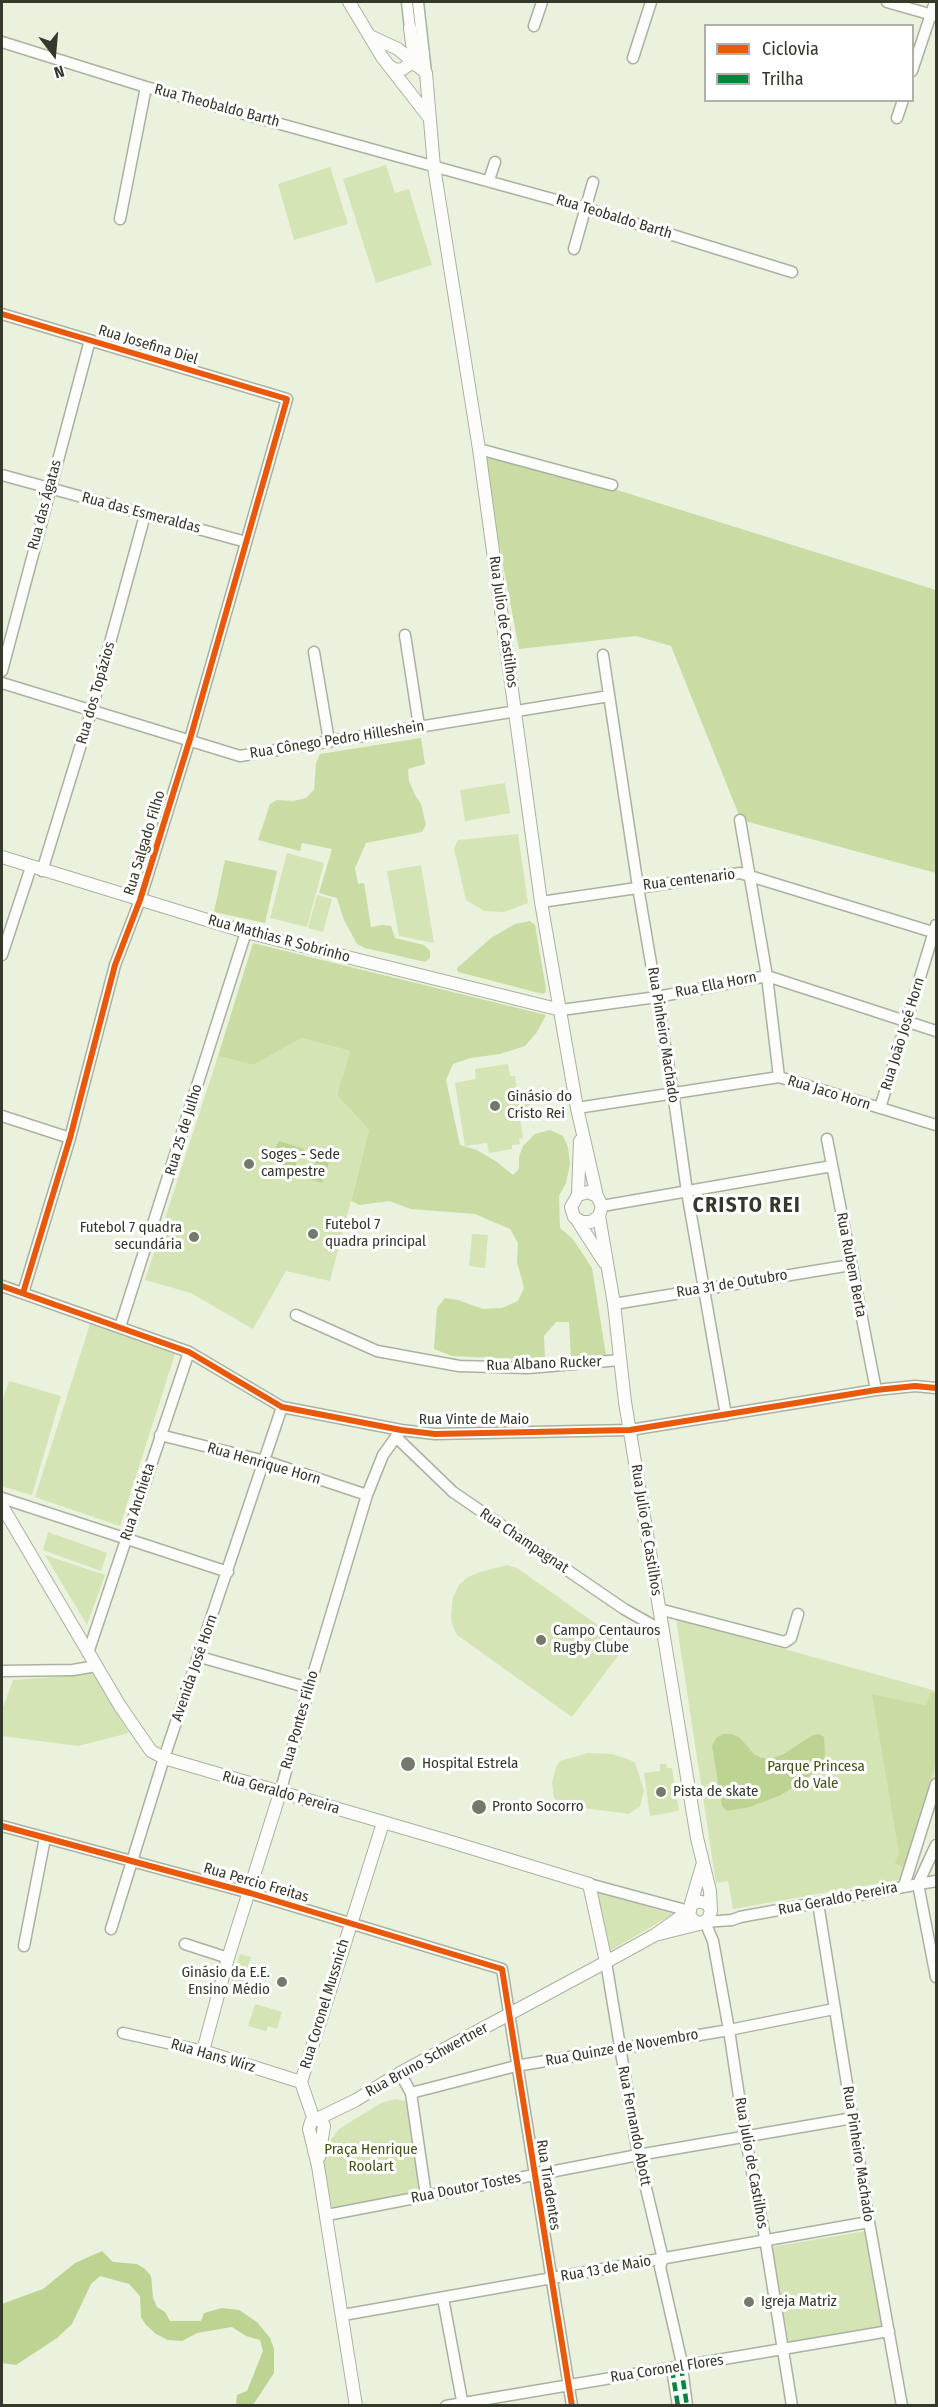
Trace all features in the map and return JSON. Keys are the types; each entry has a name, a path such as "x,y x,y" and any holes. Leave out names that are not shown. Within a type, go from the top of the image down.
{"main road":[{"path":"349,2 375,47 428,116"},
{"path":"389,44 398,41 410,28"},
{"name":"Rua Julio de Castilhos","path":"410,28 426,73 428,116"},
{"path":"370,36 419,57 403,69 396,70 389,66"},
{"name":"Rua Julio de Castilhos","path":"419,57 434,167 479,449 541,902 577,1108 600,1206 630,1430 697,1838 711,1891 711,1911"},
{"name":"Rua Mathias R Sobrinho","path":"2,856 37,869 246,932 561,1010"},
{"name":"Rua Julio de Castilhos","path":"578,1195 581,1128"},
{"path":"588,1192 600,1206 596,1220 586,1223 577,1220 571,1207 578,1195 588,1192"},
{"name":"Rua Julio de Castilhos","path":"577,1220 608,1269"},
{"name":"Rua Geraldo Pereira","path":"2,1506 88,1653 151,1751 164,1758 589,1884"},
{"name":"Rua Pontes Filho","path":"203,2051 228,1958 280,1793"},
{"name":"Rua Coronel Mussnich","path":"301,2082 383,1823"},
{"name":"Rua Julio de Castilhos","path":"689,1911 703,1862"},
{"name":"Rua Fernando Abott","path":"589,1884 606,1962"},
{"path":"701,1901 708,1904 711,1911 705,1922 694,1922 689,1916 694,1903 701,1901"},
{"name":"Rua Bruno Schwertner","path":"317,2126 400,2073 655,1935 689,1911"},
{"name":"Rua Bruno Schwertner","path":"655,1935 705,1922"},
{"path":"587,1973 603,1942"},
{"name":"Rua Hans Wirz","path":"203,2051 301,2082"},
{"path":"301,2082 317,2126 318,2166 356,2406"},
{"name":"Rua Bruno Schwertner","path":"317,2126 333,2110 356,2100"},
{"path":"307,2103 318,2110 333,2110"}],"street":[{"name":"Rua Julio de Castilhos","path":"407,2 410,28"},
{"name":"Rua Julio de Castilhos","path":"418,2 419,57"},
{"path":"534,26 542,2"},
{"path":"633,58 651,2"},
{"path":"887,2 934,15"},
{"path":"914,66 934,15 935,2"},
{"name":"Rua Theobaldo Barth","path":"2,42 146,87 434,167"},
{"path":"120,219 146,87"},
{"path":"897,118 902,102"},
{"path":"489,180 495,162"},
{"name":"Rua Teobaldo Barth","path":"434,167 585,207 792,272"},
{"path":"574,249 593,182"},
{"name":"Rua Josefina Diel","path":"2,314 287,399"},
{"name":"Rua das Ágatas","path":"2,671 90,340"},
{"name":"Rua Salgado Filho","path":"23,1293 70,1138 115,964 140,900 190,739 287,399"},
{"path":"479,449 612,484"},
{"name":"Rua das Esmeraldas","path":"2,475 246,542"},
{"name":"Rua dos Topázios","path":"2,955 37,869 92,712 145,515"},
{"path":"405,635 418,726"},
{"path":"314,652 329,741"},
{"name":"Rua Pinheiro Machado","path":"603,655 687,1192 726,1415"},
{"name":"Rua Cônego Pedro Hilleshein","path":"2,683 240,756 609,696"},
{"path":"740,820 767,976 779,1077"},
{"name":"Rua centenario","path":"541,902 638,886 740,873 936,930"},
{"name":"Rua João José Horn","path":"880,1108 936,930"},
{"name":"Rua 25 de Julho","path":"120,1327 246,932"},
{"name":"Rua Ella Horn","path":"561,1010 657,997 767,976 936,1031"},
{"name":"Rua Jaco Horn","path":"577,1108 779,1077 936,1125"},
{"path":"2,1116 70,1138"},
{"name":"Rua Rubem Berta","path":"827,1139 876,1389"},
{"path":"600,1206 832,1166"},
{"name":"Rua 31 de Outubro","path":"614,1304 851,1265"},
{"name":"Rua Vinte de Maio","path":"2,1286 189,1352 282,1407 398,1433 630,1430 876,1389 915,1386 936,1388"},
{"name":"Rua Albano Rucker","path":"296,1315 377,1351 459,1366 528,1368 620,1360"},
{"name":"Rua Anchieta","path":"88,1653 189,1352"},
{"name":"Avenida José Horn","path":"111,1929 164,1758 200,1657 282,1407"},
{"name":"Rua Pontes Filho","path":"280,1793 367,1495 383,1455 398,1433"},
{"name":"Rua Champagnat","path":"398,1433 453,1492 624,1609 663,1631"},
{"name":"Rua Henrique Horn","path":"160,1435 265,1461 367,1495"},
{"path":"2,1498 228,1572"},
{"path":"659,1609 785,1642 791,1638 798,1614"},
{"path":"200,1657 309,1688"},
{"path":"2,1671 73,1670 96,1666"},
{"path":"904,1886 936,1784"},
{"name":"Rua Percio Freitas","path":"2,1826 250,1893 502,1969"},
{"path":"24,1946 45,1838"},
{"path":"936,1845 918,1884 936,1977"},
{"name":"Rua Geraldo Pereira","path":"705,1922 718,1922 936,1881"},
{"name":"Rua Geraldo Pereira","path":"589,1884 689,1911"},
{"name":"Rua Pinheiro Machado","path":"818,1903 869,2222 902,2406"},
{"name":"Rua Geraldo Pereira","path":"711,1911 716,1914 740,1917"},
{"name":"Rua Julio de Castilhos","path":"705,1922 713,1941 729,2030 792,2406"},
{"path":"185,1944 228,1958"},
{"name":"Rua Fernando Abott","path":"606,1962 638,2155 663,2259 660,2267 676,2368"},
{"name":"Rua Tiradentes","path":"502,1969 572,2406"},
{"name":"Rua Quinze de Novembro","path":"411,2093 516,2066 729,2030 834,2009"},
{"name":"Rua Hans Wirz","path":"123,2033 203,2051"},
{"path":"400,2073 411,2093 426,2196"},
{"name":"Rua Doutor Tostes","path":"327,2215 638,2155 853,2118"},
{"name":"Rua 13 de Maio","path":"343,2315 869,2222"},
{"path":"443,2298 463,2404"},
{"name":"Rua Coronel Flores","path":"446,2406 889,2331"},
{"path":"676,2368 678,2406"},
{"path":"676,2368 687,2406"}],"green space":[{"path":"386,165 395,193 409,189 432,265 376,283 343,179"},
{"path":"330,167 348,224 294,240 278,184"},
{"path":"505,783 510,813 465,821 460,790"},
{"path":"518,834 528,903 504,912 484,911 466,900 454,848 458,840"},
{"path":"287,853 324,863 307,927 270,918"},
{"path":"421,865 434,943 399,936 387,871"},
{"path":"317,895 332,899 323,932 308,928"},
{"path":"302,1038 350,1051 337,1095 369,1130 330,1281 286,1271 253,1329 191,1293 145,1280 218,1056 253,1065"},
{"name":"Ginásio do Cristo Rei","path":"508,1064 510,1076 515,1076 518,1099 529,1097 531,1113 520,1116 523,1138 519,1139 520,1144 512,1145 512,1149 489,1153 487,1143 465,1146 455,1083 476,1079 475,1069"},
{"path":"472,1234 488,1235 485,1268 469,1266"},
{"path":"90,1324 175,1354 120,1526 35,1497"},
{"path":"9,1381 61,1396 32,1495 4,1487 2,1483 2,1402"},
{"path":"48,1532 107,1553 101,1571 43,1550"},
{"path":"45,1555 105,1575 87,1625"},
{"name":"Campo Centauros Rugby Clube","path":"507,1565 517,1568 626,1645 572,1717 457,1635 452,1624 453,1597 459,1585 468,1577 480,1572"},
{"name":"Parque Princesa do Vale","path":"676,1619 936,1691 936,1770 903,1879 733,1909 728,1881 716,1883"},
{"path":"92,1671 129,1733 78,1746 2,1736 2,1710 13,1680 79,1675"},
{"path":"588,1753 612,1754 635,1762 644,1791 640,1806 629,1814 562,1805 554,1798 552,1783 560,1761"},
{"name":"Pista de skate","path":"660,1764 666,1764 667,1768 672,1768 679,1811 650,1816 644,1773 660,1771"},
{"path":"596,1891 673,1914 610,1951"},
{"path":"240,1954 251,1957 242,1989 230,1985"},
{"path":"255,2004 282,2012 277,2029 268,2026 266,2031 248,2026"},
{"name":"Praça Henrique Roolart","path":"395,2099 406,2101 421,2193 332,2210 323,2157 328,2144 339,2129 381,2103"},
{"path":"866,2231 882,2328 789,2344 772,2247"}],"shaded area":[{"path":"482,454 614,489 936,590 936,873 741,820 671,646 636,636 519,649"},
{"path":"421,738 425,764 408,769 409,781 421,804 426,825 422,832 366,843 355,868 358,884 364,883 371,927 391,926 395,938 424,945 430,951 430,958 425,962 365,948 357,944 344,920 337,898 319,893 332,849 302,843 300,851 258,840 270,804 277,800 293,801 306,798 314,790 316,763 320,754"},
{"path":"225,860 277,871 265,923 214,912"},
{"path":"530,921 535,925 546,992 543,994 458,972 457,968 491,938 515,924"},
{"path":"253,943 546,1015 537,1032 525,1046 453,1064 446,1080 460,1145 477,1150 513,1175 519,1169 519,1157 523,1146 535,1134 550,1130 563,1136 568,1147 570,1164 566,1183 559,1196 560,1228 573,1239 592,1268 606,1355 571,1356 569,1322 556,1322 544,1336 545,1357 523,1359 452,1356 434,1349 437,1308 445,1298 483,1309 502,1308 518,1301 524,1288 517,1262 518,1243 510,1229 475,1214 411,1209 389,1201 359,1205 351,1201 369,1130 337,1095 350,1051 302,1038 253,1065 218,1056"},
{"path":"279,1141 304,1149 296,1162 296,1178 278,1174 276,1169 281,1155 276,1146"},
{"path":"320,1150 332,1154 322,1183 310,1179"},
{"path":"931,1692 936,1694 936,1760 904,1868 895,1863 899,1852 872,1694 926,1706"},
{"path":"723,1734 739,1737 754,1754 761,1758 773,1758 784,1754 811,1736 819,1734 824,1737 825,1756 820,1766 809,1777 781,1795 750,1807 727,1811 722,1806 712,1746 716,1738"},
{"path":"102,2251 113,2262 137,2264 145,2269 151,2276 153,2298 157,2307 165,2312 170,2321 201,2321 204,2313 222,2308 239,2310 257,2322 270,2338 274,2349 274,2373 253,2405 236,2405 237,2395 247,2391 263,2351 260,2340 246,2336 232,2327 197,2333 182,2341 168,2340 156,2334 146,2325 141,2317 140,2296 129,2284 100,2276 91,2284 72,2324 57,2338 16,2365 2,2363 2,2304 43,2289 75,2263"}],"marked path":[{"path":"681,2367 687,2406"},
{"path":"672,2369 678,2406"}],"cycle path":[{"path":"2,314 287,399 190,739 140,900 115,965 70,1138 23,1293"},
{"path":"2,1286 189,1352 282,1407 401,1430 435,1434 630,1430 876,1390 915,1386 936,1388"},
{"path":"2,1826 250,1893 502,1969 572,2406"}],"place":[{"name":"Ginásio do Cristo Rei","path":"495,1106"},
{"name":"Soges - Sede campestre","path":"249,1164"},
{"name":"Futebol 7 quadra principal","path":"313,1234"},
{"name":"Futebol 7 quadra secundária","path":"194,1237"},
{"name":"Campo Centauros Rugby Clube","path":"541,1640"},
{"name":"Hospital Estrela","path":"408,1764"},
{"name":"Pista de skate","path":"661,1792"},
{"name":"Pronto Socorro","path":"479,1807"},
{"name":"Ginásio da E.E. Ensino Médio","path":"282,1982"},
{"name":"Igreja Matriz","path":"749,2302"}],"district":[{"name":"CRISTO REI","path":"747,1206"}]}
